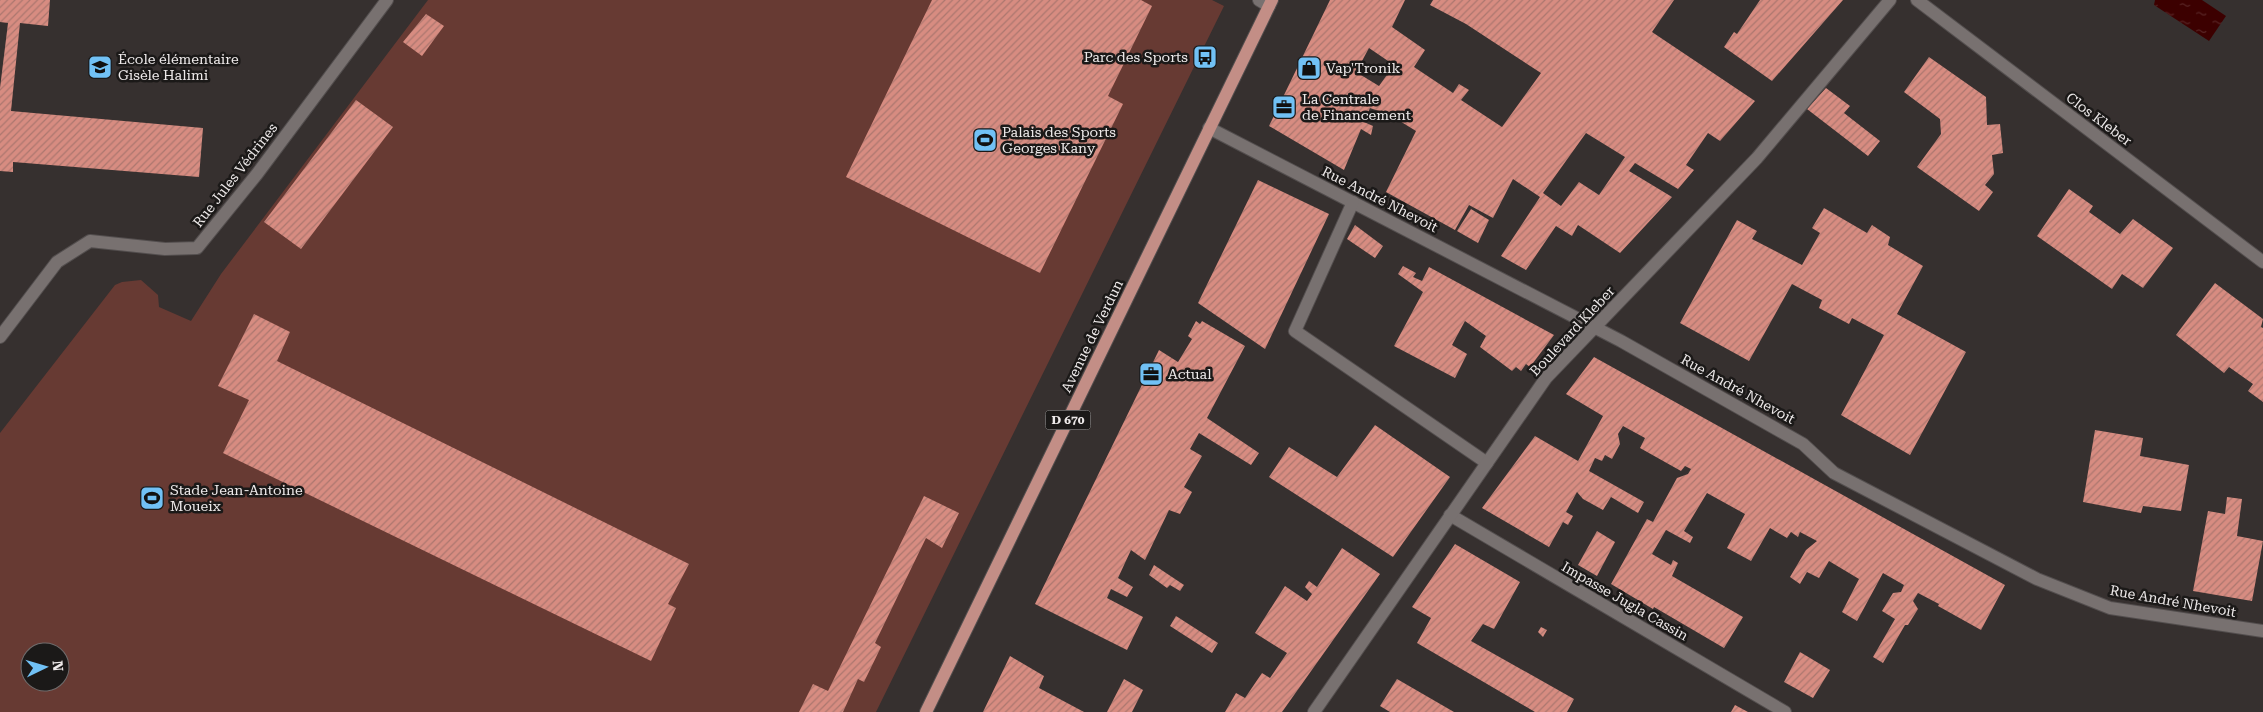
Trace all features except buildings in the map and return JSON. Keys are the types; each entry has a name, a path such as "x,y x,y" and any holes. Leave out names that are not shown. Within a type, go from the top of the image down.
{"main road":[{"name":"Avenue de Verdun","path":"926,712 1209,128 1267,2"}],"street":[{"name":"Rue Jules Védrines","path":"0,337 57,262 90,241 165,249 197,248 257,174 388,0"},
{"name":"Boulevard Kleber","path":"1314,712 1546,378 1757,158 1890,0"},
{"name":"Clos Kleber","path":"1917,0 2263,262"},
{"name":"Rue André Nhevoit","path":"1209,128 1595,327 1803,444 1834,474 2036,579 2110,608 2263,631"},
{"path":"1354,202 1295,331 1487,463"},
{"name":"Impasse Jugla Cassin","path":"1450,516 1785,712"}],"shaded area":[{"path":"428,0 1212,0 1224,6 876,712 0,712 0,433 115,285 122,282 141,280 158,295 159,307 191,321 221,274"}],"water":[{"path":"2155,0 2202,0 2226,16 2209,41 2154,5"}],"place":[{"name":"Parc des Sports","path":"1205,57"},
{"name":"École élémentaire Gisèle Halimi","path":"100,67"},
{"name":"Vap'Tronik","path":"1309,68"},
{"name":"La Centrale de Financement","path":"1284,107"},
{"name":"Palais des Sports Georges Kany","path":"985,140"},
{"name":"Actual","path":"1151,374"},
{"name":"Stade Jean-Antoine Moueix","path":"152,498"}]}
